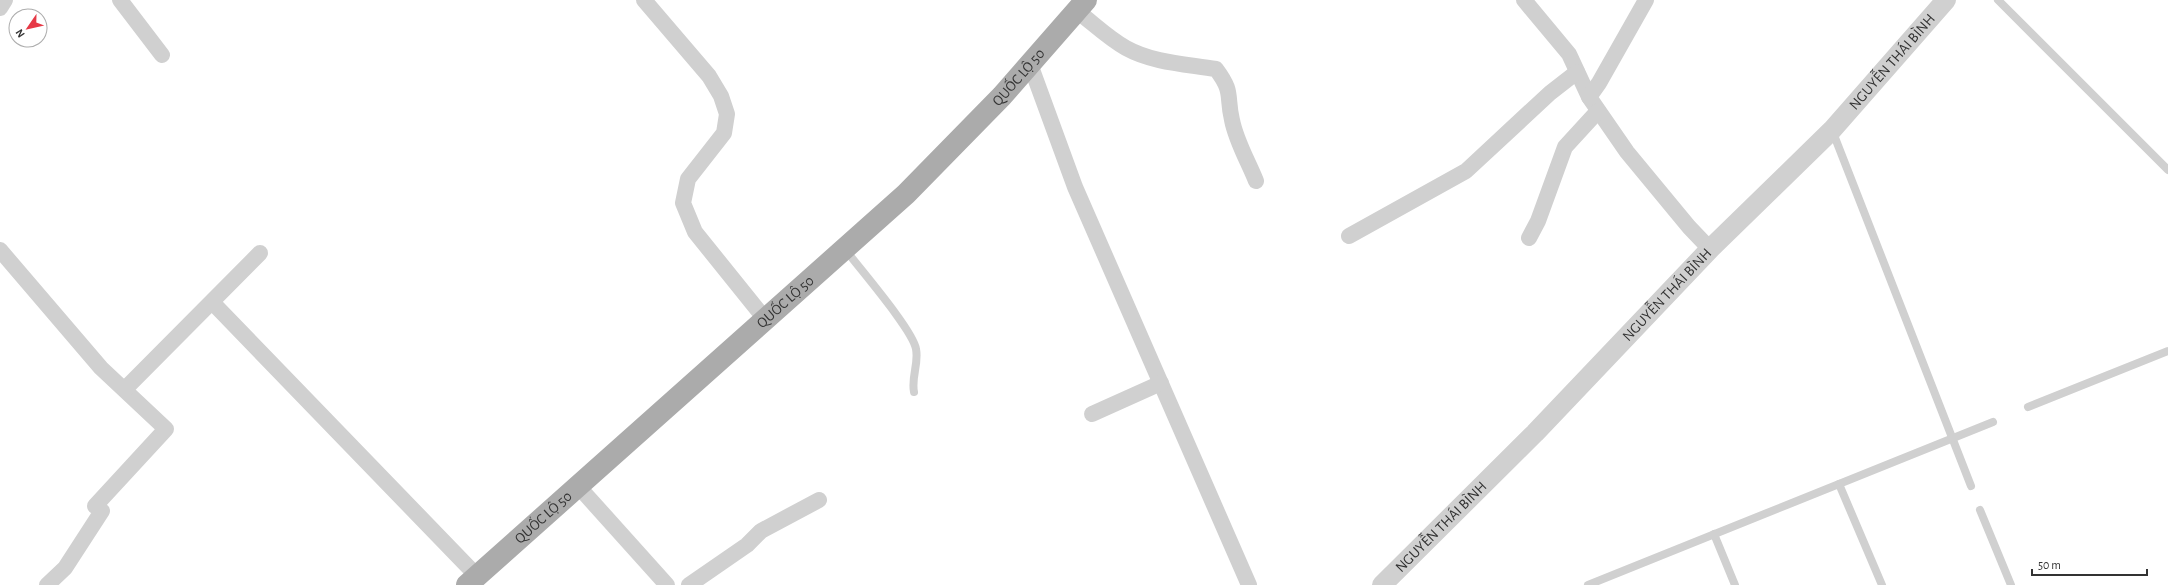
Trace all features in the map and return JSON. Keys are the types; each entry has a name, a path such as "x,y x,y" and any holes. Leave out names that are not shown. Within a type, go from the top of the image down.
{"main road":[{"name":"QUỐC LỘ 50","path":"472,580 906,194 1002,96 1081,5"}],"street":[{"path":"0,8 5,0"},
{"path":"120,0 162,56"},
{"path":"644,0 709,76 721,96 727,114 724,133 688,179 683,203 695,232 765,319"},
{"path":"1524,0 1569,54 1588,98 1627,152 1674,210 1710,249"},
{"path":"1588,98 1599,83 1646,0"},
{"name":"NGUYỄN THÁI BÌNH","path":"1382,585 1535,434 1710,249 1832,130 1946,0"},
{"path":"1081,5 1114,41 1140,54 1154,59 1216,69 1227,83 1231,99 1232,120 1256,181"},
{"path":"1030,64 1075,187 1249,585"},
{"path":"1349,236 1466,171 1550,93 1577,72"},
{"path":"1529,238 1538,221 1565,147 1598,111"},
{"path":"125,389 260,253"},
{"path":"3,258 100,368 125,389 166,429 95,506 102,511 65,568 47,585"},
{"path":"212,302 472,580"},
{"path":"1092,414 1161,383"},
{"path":"578,486 667,585"},
{"path":"689,585 748,545 761,531 819,500"}],"lane":[{"path":"1998,0 2168,170"},
{"path":"1832,130 1951,439 1971,486"},
{"path":"844,248 907,330 916,348 912,384 914,392"},
{"path":"2028,406 2168,351"},
{"path":"1588,585 1601,583 1714,534 1993,422"},
{"path":"1839,484 1882,585"},
{"path":"1980,510 2011,585"},
{"path":"1714,534 1735,585"}]}
